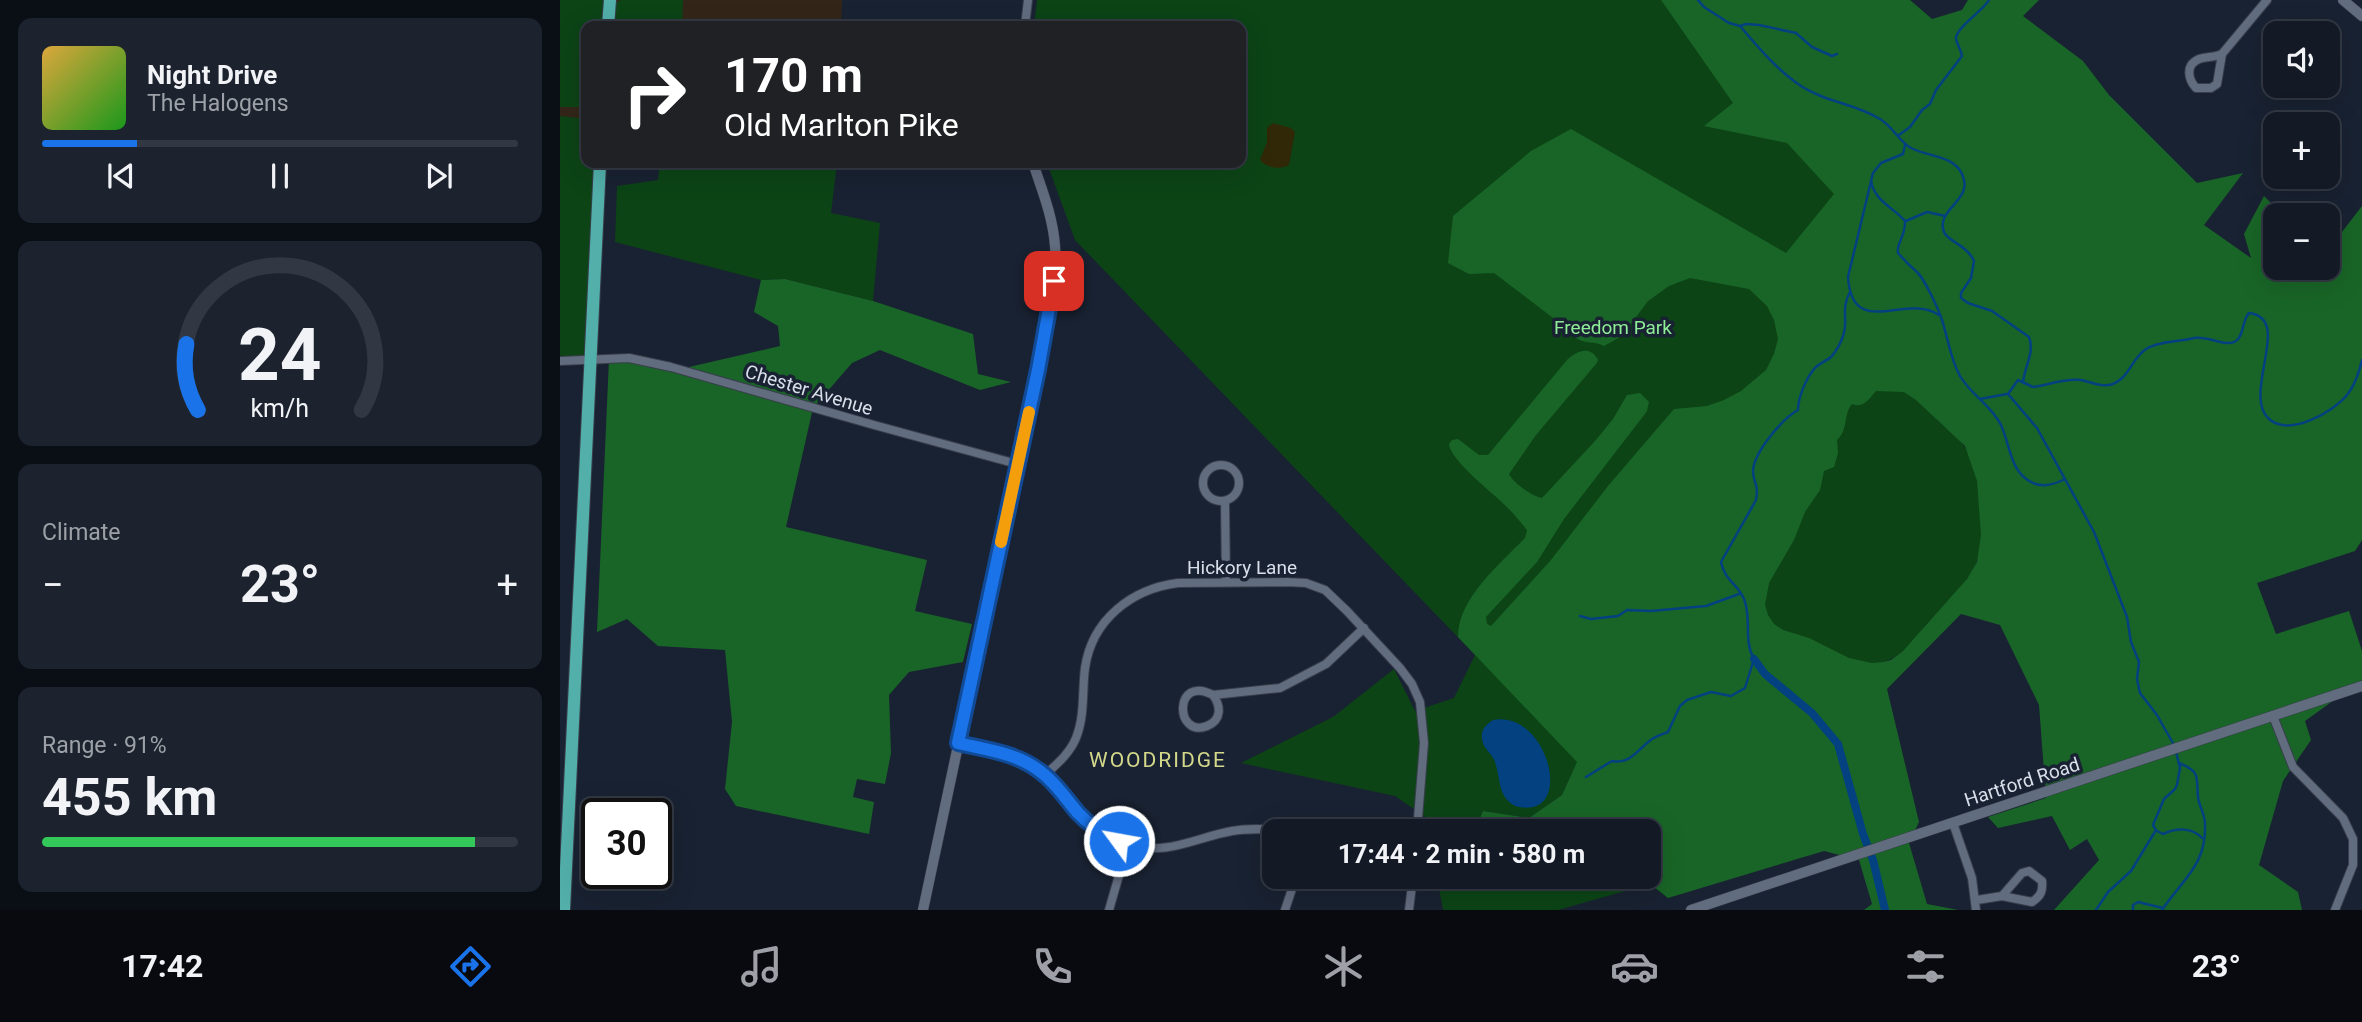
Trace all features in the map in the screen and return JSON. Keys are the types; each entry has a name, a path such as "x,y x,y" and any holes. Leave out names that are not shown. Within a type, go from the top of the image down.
{"highway":[{"path":"608,21 610,0"},
{"path":"564,910 600,168"}],"street":[{"path":"1026,21 1028,0"},
{"path":"2222,54 2198,59 2192,65 2188,72 2190,81 2196,88 2211,88 2217,84 2222,54 2267,0"},
{"path":"2343,0 2362,16"},
{"path":"923,910 1038,370 1056,263 1049,211 1034,168"},
{"name":"Chester Avenue","path":"560,361 629,358 682,369 1017,464"},
{"path":"1222,464 1232,468 1238,477 1239,487 1234,496 1224,501 1214,500 1206,494 1202,484 1205,474 1212,467 1222,464"},
{"path":"1224,501 1226,582"},
{"name":"Hickory Lane","path":"1045,775 1066,755 1077,736 1087,660 1094,640 1110,615 1133,597 1160,586 1178,583 1287,582 1317,586 1333,596 1406,676 1416,693 1422,712 1424,743 1418,819"},
{"path":"1213,695 1218,702 1219,711 1210,726 1192,726 1185,720 1183,703 1188,695 1205,690 1213,695 1280,688 1326,664 1364,628"},
{"name":"Hartford Road","path":"1692,910 2362,686"},
{"path":"2273,716 2293,767 2343,818 2353,839 2353,865 2335,910"},
{"path":"958,743 1011,755 1045,775 1080,814 1103,832 1128,844 1144,848 1163,848 1232,831 1262,829"},
{"path":"1953,823 1976,905 2002,896 2022,873 2029,871 2042,881 2043,889 2039,897 2032,902 2002,896"},
{"path":"1109,910 1128,844"},
{"path":"1285,910 1292,889"},
{"path":"1409,910 1412,889"}],"shaded area":[{"path":"560,0 842,0 841,21 581,21 581,168 585,168 560,361"}],"green space":[{"path":"560,0 610,0 610,6 621,0 683,0 682,21 581,21 581,107 560,107"},
{"name":"Freedom Park","path":"1037,0 1859,0 1937,420 1964,446 1975,471 1982,523 1979,554 1975,566 1959,589 1910,644 1890,660 1873,663 1857,661 1813,641 1668,898 1656,889 1661,889 1661,819 1635,819 1577,763 1562,795 1529,818 1483,811 1479,819 1427,819 1395,796 1241,763 1333,717 1394,669 1415,711 1454,698 1475,655 1075,240 1049,168 1246,168 1246,21 1035,21"},
{"path":"1661,0 1910,0 1932,19 1962,10 1968,0 2039,0 2023,16 2083,61 2109,95 2197,183 2243,173 2204,225 2251,258 2244,234 2264,196 2271,203 2263,203 2263,280 2340,280 2340,232 2362,206 2362,540 2355,551 2257,583 2276,634 2349,611 2362,651 2362,680 2305,721 2311,740 2283,781 2259,865 2298,892 2302,910 2054,910 2099,860 2087,839 2070,850 2052,816 1998,828 1988,817 2046,798 2039,705 2000,625 1961,614 1887,689 1919,822 1909,843 1927,904 1958,910 1864,910 1872,904 1859,860 1824,851 1668,898 1657,889 1661,889 1661,819 1479,819 1483,811 1529,818 1562,795 1577,762 1458,637 1465,609 1473,595 1525,538 1527,530 1509,509 1465,468 1451,451 1449,444 1458,439 1479,455 1488,455 1567,360 1579,352 1591,352 1598,360 1596,364 1536,435 1509,474 1523,489 1542,498 1595,441 1613,419 1627,395 1640,393 1649,402 1647,411 1564,519 1537,562 1486,617 1487,624 1491,626 1551,560 1608,486 1674,409 1707,406 1741,391 1766,370 1778,339 1774,320 1767,306 1749,289 1690,278 1669,286 1648,301 1622,336 1604,346 1579,340 1570,328 1494,273 1469,274 1448,263 1453,216 1531,151 1571,129 1786,253 1834,194 1787,143 1704,126 1733,103","holes":["1876,391 1904,392 1965,446 1977,481 1981,535 1977,562 1967,579 1903,651 1891,660 1872,663 1849,658 1809,638 1783,630 1774,624 1765,605 1769,583 1794,540 1805,512 1820,490 1824,471 1834,467 1838,453 1837,440 1843,431 1849,408 1852,404 1866,402"]},
{"path":"560,116 581,118 581,168 600,168 591,359 560,361"},
{"path":"659,168 836,168 831,213 880,223 873,301 785,279 761,280 615,242 617,186 658,180"},
{"path":"785,279 873,301 973,334 978,374 1011,382 980,390 880,350 852,363 813,408 786,527 927,560 915,611 972,624 963,662 909,672 889,695 891,753 885,784 857,779 853,797 874,802 869,834 736,806 725,789 732,722 725,650 658,646 627,619 597,632 609,359 676,370 780,346 778,326 754,312 761,280"},
{"name":"Freedom Park","path":"1439,889 1632,889 1558,910 1443,910"}],"sand":[{"path":"1273,123 1291,128 1295,132 1289,165 1286,167 1270,166 1260,160 1267,142 1267,128"}],"water":[{"path":"1493,720 1513,721 1529,731 1541,747 1548,765 1550,783 1546,798 1534,807 1515,806 1502,792 1495,762 1482,742 1483,730"}],"waterway":[{"path":"1698,0 1729,23 1740,26 1759,25 1796,33 1812,47 1832,56 1837,54"},
{"path":"1899,135 1910,127 1930,104 1936,90 1962,56 1957,35 1989,0"},
{"path":"1740,26 1776,66 1801,86 1820,96 1871,114 1884,122 1911,148 1946,160 1958,168 1965,183 1963,191 1949,210 1943,224 1946,235 1967,251 1974,261 1971,278 1961,293 1961,298 1992,311 2029,337 2030,354 2023,383"},
{"path":"1905,145 1903,154 1881,163 1873,173 1848,277 1852,296 1859,307 1870,311 1926,309 1939,315"},
{"path":"1871,180 1880,198 1905,221 1898,253 1917,272 1927,288 1942,320 1957,369 1965,383 1997,418 2016,467 2025,478 2040,485 2050,485 2065,479"},
{"path":"1906,221 1927,212 1945,216"},
{"path":"1586,777 1612,761 1624,761 1652,739 1668,732 1680,706 1687,700 1711,692 1731,696 1745,688 1754,659 1749,644 1746,606 1741,594 1725,574 1721,562 1756,500 1754,464 1763,446 1791,414 1798,410 1801,394 1811,373 1832,356 1841,341 1850,292"},
{"path":"2008,394 2018,380 2033,387 2074,380 2101,385 2113,384 2123,377 2141,353 2151,346 2199,338 2227,343 2236,341 2249,313 2262,318 2267,328 2268,342 2260,393 2262,407 2269,419 2278,424 2299,424 2322,415 2347,395 2362,360"},
{"path":"1980,399 2007,394"},
{"path":"2008,394 2037,428 2094,532 2127,617 2131,642 2139,662 2137,679 2140,693 2157,715 2174,745"},
{"path":"1580,616 1591,619 1618,616 1627,610 1651,611 1706,606 1739,594"},
{"path":"1754,659 1765,674 1812,713 1838,744 1885,910"},
{"path":"2096,910 2108,892 2131,871 2156,830 2153,825 2164,799 2177,785 2180,768 2176,752"},
{"path":"2162,910 2198,861 2205,838 2205,820 2196,776 2191,769 2179,763"},
{"path":"2157,831 2163,834 2189,830 2202,838"},
{"path":"2133,910 2133,905 2138,902 2163,908"}],"slow traffic":[{"path":"1001,542 1029,412"}],"district":[{"name":"WOODRIDGE","path":"1158,760"}],"route":[{"path":"1054,281 1038,370 958,743 1004,752 1033,766 1048,777 1080,814 1095,827 1119,841"}]}
